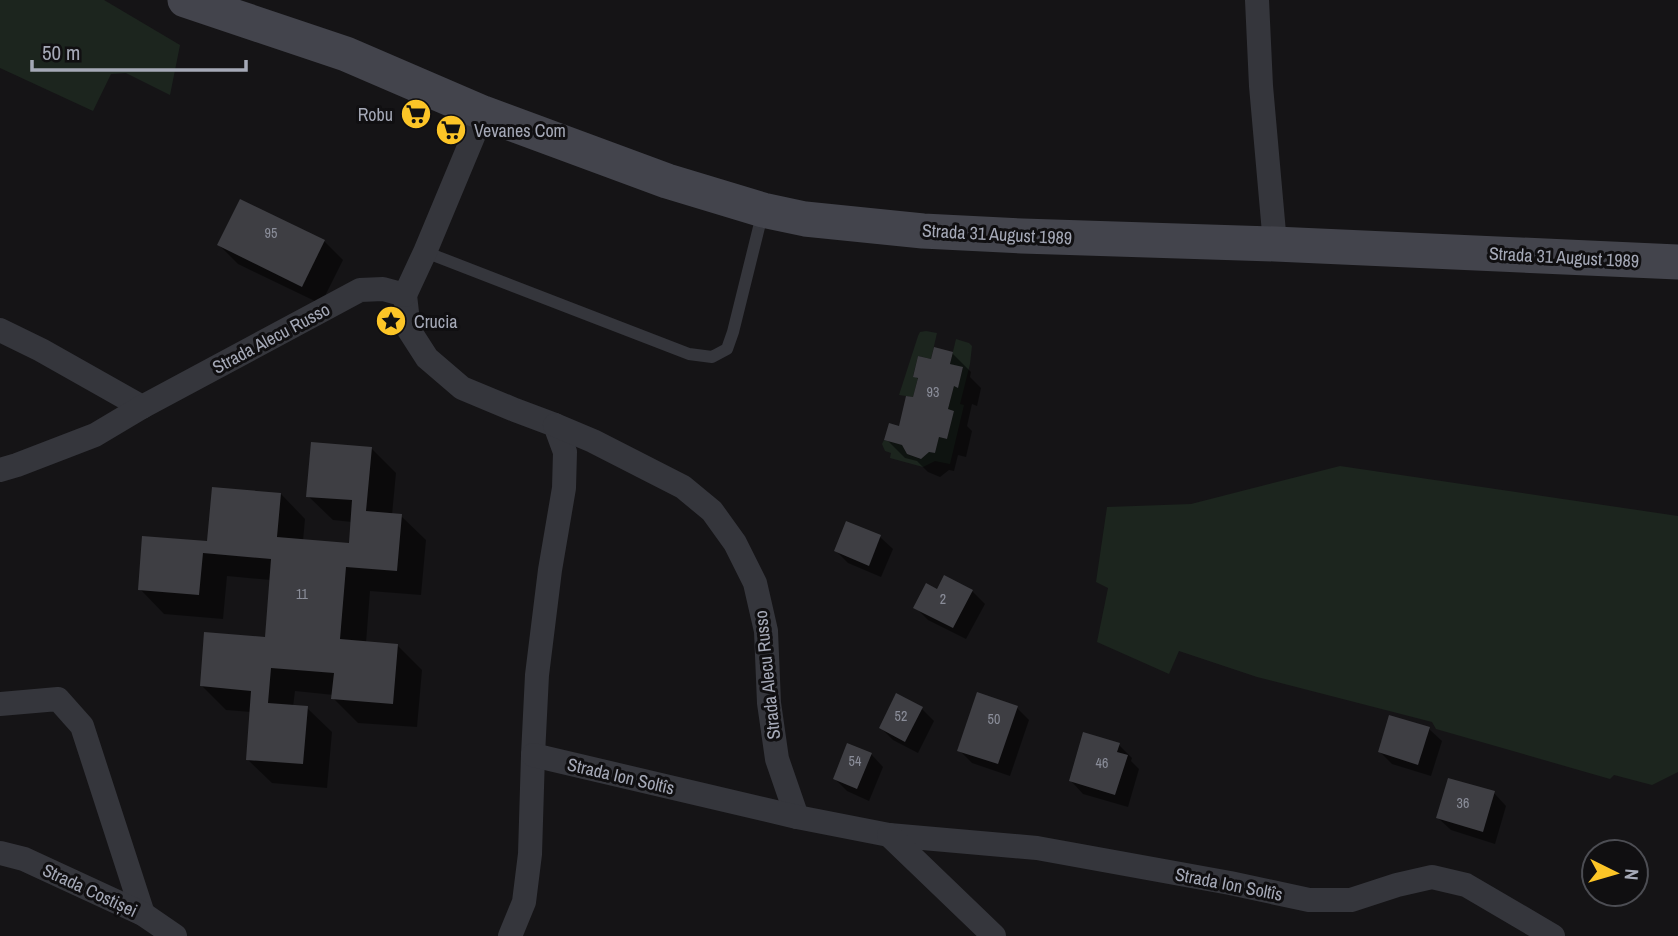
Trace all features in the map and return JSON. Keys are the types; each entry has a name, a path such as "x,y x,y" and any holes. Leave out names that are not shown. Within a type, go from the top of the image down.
{"main road":[{"name":"Strada 31 August 1989","path":"185,0 346,54 483,113 667,181 763,210 805,219 935,232 1678,262"},
{"name":"Strada 31 August 1989","path":"255,0 346,54"}],"street":[{"path":"1257,0 1261,86 1275,244"},
{"path":"405,295 483,113"},
{"name":"Strada Alecu Russo","path":"0,470 95,435 360,290 383,289 405,295 409,330 427,358 462,388 616,452 683,487 712,511 735,542 755,583 766,631 769,703 777,759 797,817"},
{"path":"0,330 142,407"},
{"path":"510,936 524,902 530,855 537,675 550,570 564,488 565,452 555,425"},
{"path":"0,704 58,699 82,726 143,914"},
{"name":"Strada Ion Soltîs","path":"533,755 797,817 889,835 1037,848 1308,900 1351,900 1432,877 1466,885 1553,936"},
{"path":"889,835 994,936"},
{"name":"Strada Costișei","path":"0,853 24,859 143,914 175,936"}],"lane":[{"path":"425,252 689,354 712,357 727,349 733,332 763,210"}],"shaded area":[{"path":"0,0 104,0 180,45 170,95 126,73 111,74 93,111 0,68"},
{"path":"920,332 937,333 931,359 918,356 913,376 918,378 913,397 899,395 918,336"},
{"path":"956,339 972,346 960,404 964,405 950,464 935,461 923,467 890,458 891,453 885,451 882,444 884,440 902,445 907,454 920,459 929,452 935,453 939,437 947,439 954,411 948,409 954,386 958,387 963,368 950,364"},
{"path":"1340,466 1678,516 1678,772 1652,785 1614,775 1610,779 1436,729 1432,722 1257,677 1179,651 1169,674 1097,642 1108,588 1096,582 1107,507 1191,504"}],"building":[{"path":"240,199 325,240 302,287 217,245"},
{"path":"934,347 953,352 950,364 963,367 958,388 954,386 948,409 954,411 947,439 939,437 935,453 929,452 921,459 907,454 902,445 884,440 889,423 899,426 906,396 913,397 918,378 913,377 918,356 931,359"},
{"path":"311,442 372,447 366,511 402,514 397,571 346,567 340,639 398,644 393,704 331,699 334,673 271,668 268,703 308,706 303,764 246,760 251,691 200,686 204,632 265,637 271,559 203,553 199,595 138,590 142,536 207,541 212,487 281,493 277,537 349,543 352,500 306,497"},
{"path":"846,521 881,535 869,566 834,551"},
{"path":"944,575 973,590 953,628 913,608 926,583 937,589"},
{"path":"977,692 1018,706 998,764 957,751"},
{"path":"896,693 923,707 905,742 879,728"},
{"path":"1389,715 1430,727 1418,765 1378,752"},
{"path":"1083,732 1120,743 1117,752 1128,755 1115,795 1069,781"},
{"path":"847,743 872,753 857,789 833,779"},
{"path":"1448,778 1495,791 1483,832 1436,818"}],"place":[{"name":"Robu","path":"416,114"},
{"name":"Vevanes Com","path":"451,130"},
{"name":"Crucia","path":"391,321"}]}
